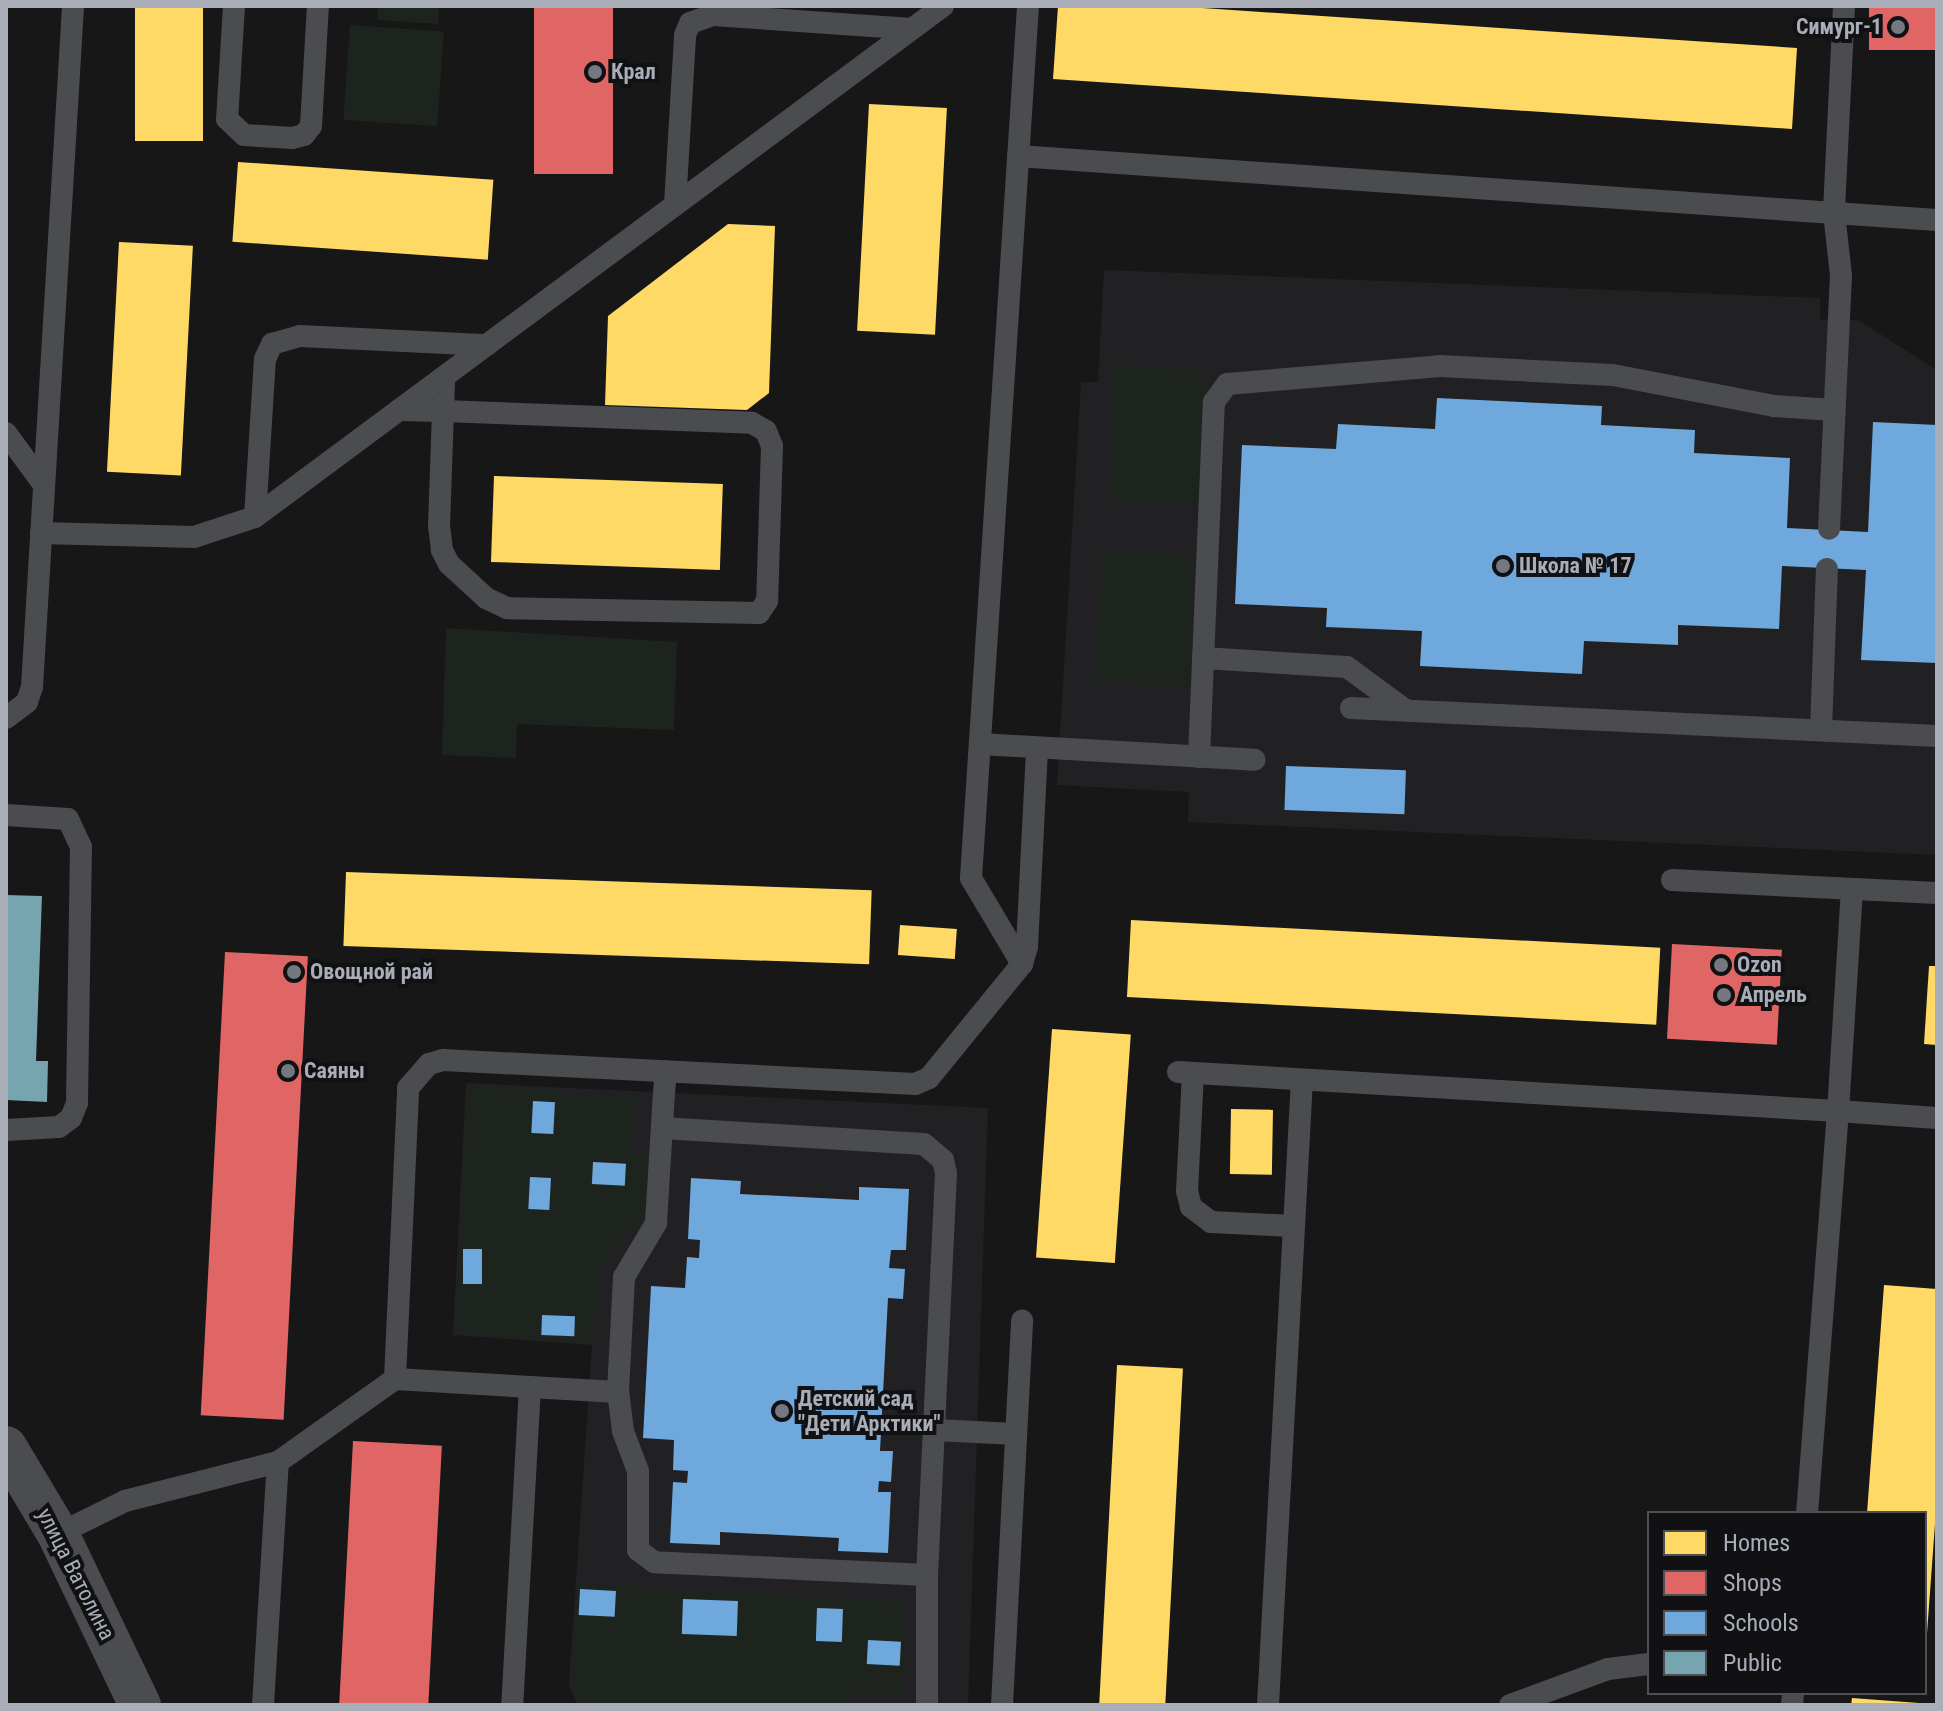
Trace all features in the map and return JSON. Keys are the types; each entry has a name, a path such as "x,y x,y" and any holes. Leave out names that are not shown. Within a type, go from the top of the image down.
{"street":[{"name":"улица Ватолина","path":"6,1447 58,1534 140,1705"}],"lane":[{"path":"6,718 18,713 32,687 73,6"},
{"path":"234,6 227,119 244,135 292,138 304,135 311,126 318,6"},
{"path":"41,533 194,537 255,517 943,6"},
{"path":"1022,964 971,878 1028,6"},
{"path":"1829,529 1841,275 1834,213 1844,6"},
{"path":"675,205 685,35 690,23 713,15 912,29"},
{"path":"1018,156 1937,220"},
{"path":"255,517 265,359 272,344 300,336 487,345"},
{"path":"1199,757 1214,402 1227,384 1440,366 1613,375 1774,406 1834,410"},
{"path":"399,410 443,411 752,423 766,431 772,446 767,601 759,613 745,617 507,608 486,598 442,550 443,411 444,377"},
{"path":"6,433 44,485"},
{"path":"1821,730 1827,569"},
{"path":"1203,658 1347,667 1407,711"},
{"path":"1351,708 1937,736"},
{"path":"980,744 1255,760"},
{"path":"395,1379 408,1088 414,1075 443,1060 915,1084 929,1078 1022,964 1027,947 1037,748"},
{"path":"6,815 68,819 81,847 77,1103 71,1118 59,1127 6,1130"},
{"path":"1672,880 1937,893"},
{"path":"1807,1511 1852,889"},
{"path":"666,1071 656,1223 624,1277 618,1392 623,1431 638,1471 636,1539 645,1558 927,1575"},
{"path":"1294,1226 1211,1222 1191,1207 1187,1191 1185,1072 1937,1118"},
{"path":"1268,1705 1302,1080"},
{"path":"662,1128 924,1144 936,1151 946,1173 927,1575 927,1705"},
{"path":"1002,1705 1022,1321"},
{"path":"58,1534 125,1501 278,1462 395,1379 618,1392"},
{"path":"512,1705 530,1387"},
{"path":"934,1430 1016,1434"},
{"path":"263,1705 278,1462"},
{"path":"1510,1705 1608,1669 1647,1664"}],"shaded area":[{"path":"378,6 439,6 438,24 377,20"},
{"path":"350,25 444,32 437,126 343,120"},
{"name":"Школа № 17","path":"1104,270 1820,298 1820,320 1858,320 1937,370 1937,855 1188,822 1189,792 1057,785 1081,382 1098,382"},
{"path":"1115,366 1205,371 1198,505 1108,500"},
{"path":"1102,551 1195,556 1188,687 1095,682"},
{"path":"446,628 677,642 674,730 517,724 516,758 442,755"},
{"name":"Детский сад \"Дети Арктики\"","path":"466,1083 988,1108 968,1705 577,1705 569,1684 592,1345 453,1335"},
{"path":"468,1087 636,1097 633,1155 647,1156 644,1216 600,1266 593,1343 456,1333"},
{"path":"578,1584 905,1602 902,1693 849,1692 848,1705 581,1705 573,1683"}],"building: Homes":[{"path":"135,6 203,6 203,141 135,141"},
{"path":"1058,6 1173,6 1797,48 1792,129 1053,79"},
{"path":"869,104 947,108 935,335 857,331"},
{"path":"238,162 493,180 488,260 232,242"},
{"path":"728,224 775,226 769,393 747,410 605,405 608,316"},
{"path":"119,242 193,246 181,476 107,472"},
{"path":"494,476 723,484 720,570 491,562"},
{"path":"346,872 872,890 869,964 343,946"},
{"path":"1131,920 1660,948 1656,1025 1127,997"},
{"path":"900,925 957,929 955,959 898,955"},
{"path":"1929,966 1937,966 1937,1045 1924,1044"},
{"path":"1052,1029 1131,1035 1115,1263 1036,1257"},
{"path":"1231,1109 1273,1110 1272,1175 1230,1174"},
{"path":"1884,1285 1937,1289 1937,1497 1927,1633 1927,1511 1867,1511"},
{"path":"1117,1365 1183,1368 1165,1705 1099,1705"},
{"path":"1852,1698 1919,1703 1919,1705 1851,1705"}],"building: Shops":[{"path":"534,6 613,6 613,174 534,174"},
{"path":"1869,6 1937,6 1937,50 1869,50"},
{"name":"Апрель","path":"1672,944 1782,950 1777,1045 1667,1039"},
{"path":"225,952 308,956 284,1420 201,1415"},
{"path":"353,1441 442,1446 428,1705 339,1705"}],"building: Schools":[{"path":"1437,398 1602,406 1601,425 1695,430 1694,453 1790,458 1787,528 1868,532 1873,422 1937,425 1937,663 1861,660 1866,570 1782,566 1779,629 1678,625 1678,645 1584,641 1582,674 1420,666 1422,631 1326,627 1327,608 1235,604 1242,445 1336,449 1338,424 1435,429"},
{"path":"1286,766 1406,770 1404,814 1284,810"},
{"path":"533,1101 555,1102 553,1134 531,1133"},
{"path":"593,1162 626,1164 625,1186 592,1184"},
{"path":"530,1177 551,1178 549,1210 528,1209"},
{"path":"691,1178 741,1181 740,1194 859,1200 859,1187 909,1189 906,1250 891,1250 889,1268 905,1269 903,1299 888,1298 880,1451 893,1451 891,1482 879,1481 878,1492 891,1492 888,1553 838,1551 839,1538 720,1532 720,1545 670,1543 673,1482 687,1483 688,1471 673,1470 674,1440 643,1438 651,1286 685,1288 687,1257 699,1258 700,1240 688,1239"},
{"path":"463,1249 482,1249 482,1284 463,1284"},
{"path":"542,1315 575,1316 574,1336 541,1335"},
{"path":"580,1589 616,1591 615,1617 579,1615"},
{"path":"683,1599 738,1601 737,1636 682,1634"},
{"path":"817,1608 843,1609 842,1642 816,1641"},
{"path":"868,1640 901,1642 900,1666 867,1664"}],"building: Public":[{"path":"6,895 42,896 36,1061 48,1061 47,1102 6,1100"}],"place":[{"name":"Симург-1","path":"1898,27"},
{"name":"Крал","path":"595,72"},
{"name":"Школа № 17","path":"1503,566"},
{"name":"Ozon","path":"1721,965"},
{"name":"Овощной рай","path":"294,972"},
{"name":"Апрель","path":"1724,995"},
{"name":"Саяны","path":"288,1071"},
{"name":"Детский сад \"Дети Арктики\"","path":"782,1411"}]}
